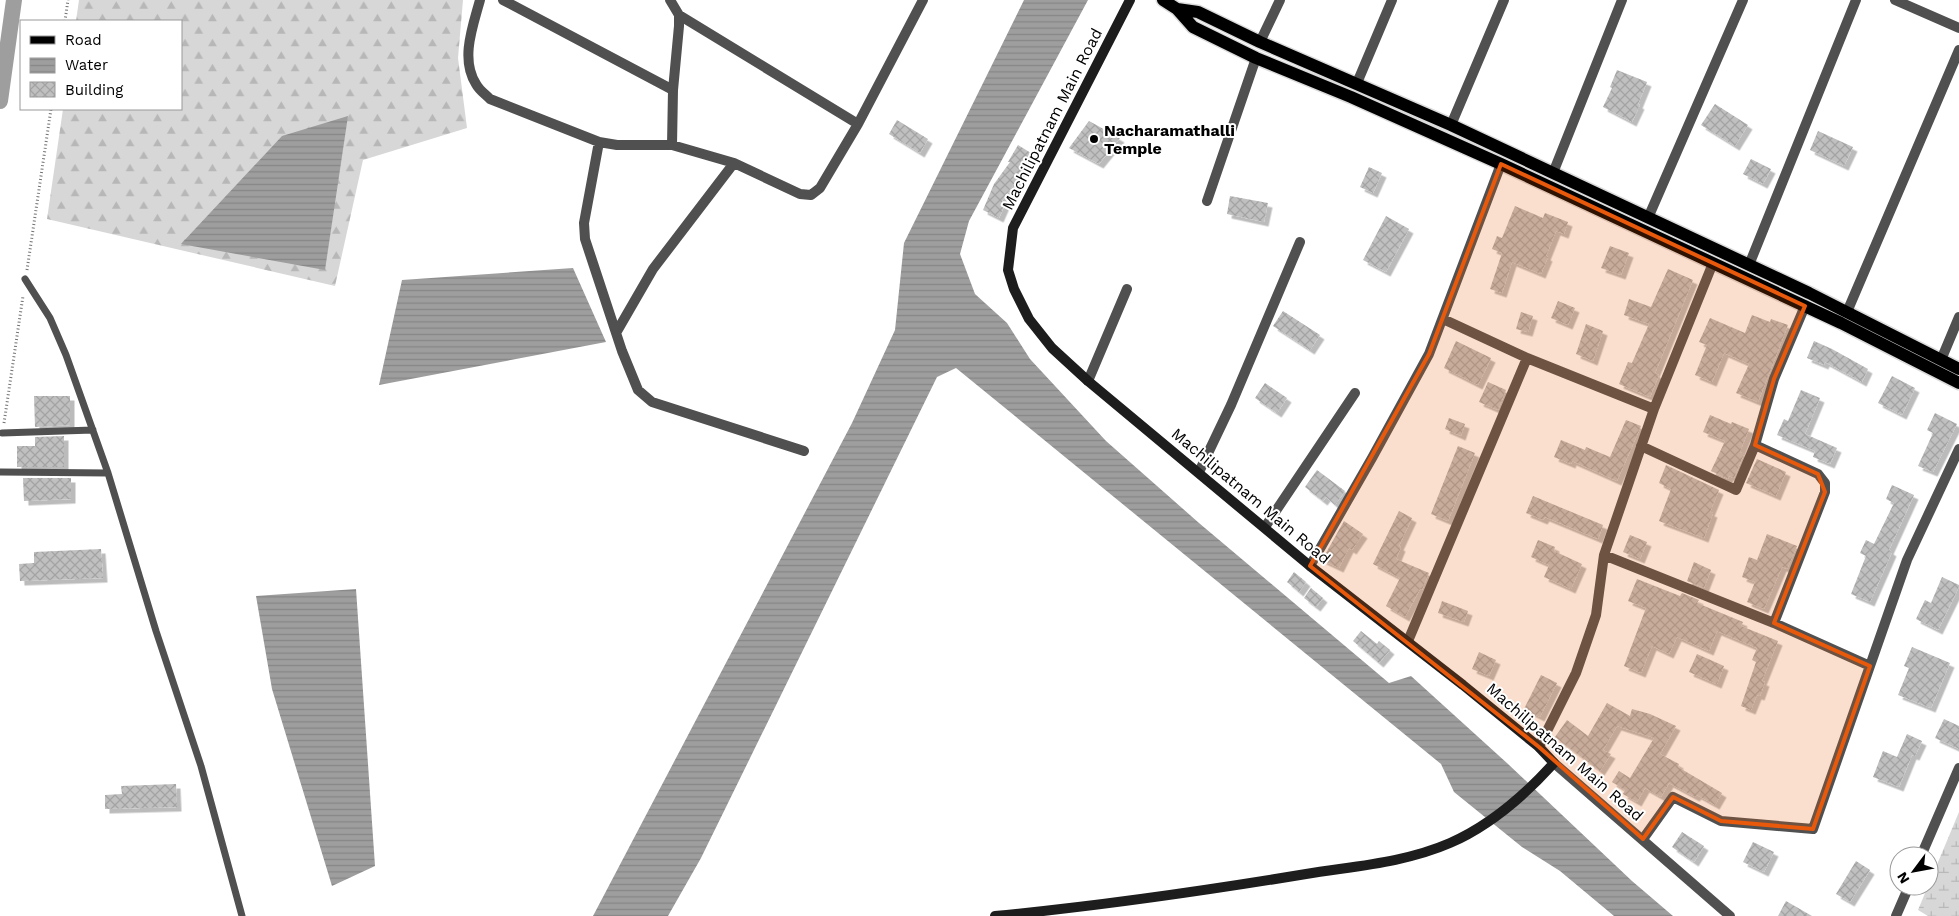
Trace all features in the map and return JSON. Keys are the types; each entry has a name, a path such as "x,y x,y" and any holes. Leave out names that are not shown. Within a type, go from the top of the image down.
{"main road":[{"name":"Machilipatnam Main Road","path":"1130,0 1013,228 1008,270 1014,289 1029,319 1052,348 1088,381 1310,566 1408,641 1539,747 1554,763"},
{"path":"1163,0 1177,9 1193,27 1256,58 1351,97 1501,164 1805,306 1959,383"},
{"path":"1177,9 1198,12 1260,42 1450,125 1749,265 1959,368"},
{"path":"995,916 1091,907 1409,858 1450,843 1489,822 1554,763"}],"street":[{"path":"480,0 469,39 468,57 476,85 490,99 599,142 618,145 672,145 734,163 800,194 811,194 820,188 858,124 923,0"},
{"path":"503,0 673,90"},
{"path":"670,0 679,15 858,124"},
{"path":"1260,42 1280,0"},
{"path":"1357,83 1392,0"},
{"path":"1450,125 1504,0"},
{"path":"1552,173 1622,0"},
{"path":"1648,218 1743,0"},
{"path":"1749,265 1856,0"},
{"path":"1896,0 1959,28"},
{"path":"672,145 673,90 679,15"},
{"path":"1847,312 1959,50"},
{"path":"1207,201 1256,58"},
{"path":"599,142 584,223 585,239 616,333 638,390 652,402 804,451"},
{"path":"616,333 653,269 734,163"},
{"path":"1310,566 1411,388 1428,354 1443,320 1501,164"},
{"path":"1199,472 1231,405 1300,242"},
{"path":"1539,747 1576,674 1596,615 1604,554 1654,409 1712,263"},
{"path":"1088,381 1128,289"},
{"path":"1641,446 1736,490 1755,445 1774,379 1805,306"},
{"path":"1941,360 1959,317"},
{"path":"1443,320 1527,358 1654,409"},
{"path":"1408,641 1527,358"},
{"path":"1265,527 1354,393"},
{"path":"1755,445 1818,474 1824,483 1824,492 1774,623"},
{"path":"1643,839 1673,797 1721,820 1813,829 1907,560 1959,449"},
{"path":"1604,554 1774,623 1870,666"},
{"name":"Machilipatnam Main Road","path":"1554,763 1730,916"},
{"path":"1925,846 1959,768"},
{"path":"1896,916 1905,896"}],"lane":[{"path":"25,279 50,318 63,347 108,473 156,631 202,766 242,916"},
{"path":"2,433 93,430"},
{"path":"0,472 108,473"}],"path":[{"path":"65,20 68,0"}],"highlighted area":[{"path":"1501,164 1805,306 1774,379 1755,445 1818,474 1825,492 1774,623 1870,666 1813,829 1721,821 1673,797 1643,839 1539,747 1310,566 1429,354"}],"green space":[{"path":"79,0 463,0 458,58 467,128 363,160 335,286 47,219 63,110 182,110 182,20 76,20"},
{"path":"1959,812 1959,916 1928,916 1918,910 1924,896 1939,896 1939,860"}],"water":[{"path":"1024,0 1088,0 969,221 960,254 975,294 1007,323 1030,359 1106,441 1199,523 1389,683 1411,676 1632,881 1673,916 1614,916 1560,871 1522,847 1454,792 1441,764 956,368 937,377 701,858 668,916 593,916 852,423 895,330 904,243"},
{"path":"348,116 325,270 181,244 282,136"},
{"path":"573,268 606,342 379,385 402,280"},
{"path":"356,589 375,866 332,886 272,689 256,596"}],"building":[{"path":"1617,70 1647,82 1638,104 1640,105 1632,122 1603,107 1612,88 1610,87"},
{"path":"1715,104 1748,125 1735,146 1701,125"},
{"path":"897,120 928,139 920,153 889,134"},
{"path":"1089,121 1120,138 1099,164 1069,148"},
{"path":"1818,131 1853,147 1844,166 1810,150"},
{"path":"1018,145 1031,153 1020,175 1002,201 1006,202 999,218 983,210 994,184 1010,162 1008,162"},
{"path":"1751,159 1771,169 1763,184 1743,174"},
{"path":"1369,167 1382,173 1373,193 1360,187"},
{"path":"1230,196 1268,203 1264,222 1227,214"},
{"path":"1515,206 1543,218 1545,213 1568,222 1564,234 1556,231 1541,274 1512,262 1502,293 1490,289 1502,253 1492,249 1497,236 1502,238"},
{"path":"1386,216 1409,229 1386,272 1363,260"},
{"path":"1610,246 1629,253 1621,275 1601,268"},
{"path":"1668,269 1693,280 1655,373 1659,375 1650,397 1619,384 1628,362 1632,363 1649,324 1624,315 1629,299 1651,307"},
{"path":"1558,301 1575,308 1568,325 1551,318"},
{"path":"1283,311 1320,335 1310,350 1273,326"},
{"path":"1521,312 1533,316 1528,332 1516,329"},
{"path":"1752,315 1770,322 1771,319 1788,325 1758,402 1736,393 1749,364 1724,353 1712,382 1695,375 1707,345 1699,342 1710,318 1745,333"},
{"path":"1586,324 1603,331 1593,361 1576,354"},
{"path":"1456,341 1491,358 1478,385 1444,368"},
{"path":"1814,341 1868,369 1862,382 1825,362 1824,365 1807,358"},
{"path":"1892,376 1915,388 1902,415 1878,403"},
{"path":"1488,382 1506,390 1498,410 1479,402"},
{"path":"1265,383 1287,398 1277,413 1255,398"},
{"path":"1801,390 1820,398 1805,434 1837,448 1830,464 1813,457 1815,451 1777,435 1784,419 1788,421"},
{"path":"34,396 70,396 70,425 35,427"},
{"path":"1935,413 1957,424 1933,472 1918,466 1933,433 1927,430"},
{"path":"1710,415 1749,429 1740,452 1744,454 1734,478 1729,476 1728,479 1711,471 1725,441 1703,432"},
{"path":"1449,418 1465,424 1461,436 1445,429"},
{"path":"1626,420 1641,426 1617,481 1572,461 1571,464 1554,457 1561,440 1585,450 1586,447 1610,457"},
{"path":"64,436 64,467 17,467 17,446 35,446 35,437"},
{"path":"1458,446 1475,453 1448,521 1431,514"},
{"path":"1757,459 1786,472 1776,496 1746,483"},
{"path":"1666,465 1719,490 1710,512 1713,513 1704,538 1659,521 1671,489 1659,483"},
{"path":"1317,470 1345,491 1335,505 1326,497 1323,501 1305,487"},
{"path":"23,478 71,478 71,499 24,501"},
{"path":"1892,485 1914,495 1889,550 1892,552 1870,602 1851,594 1866,556 1860,553 1866,540 1874,544 1894,503 1886,499"},
{"path":"1533,496 1603,525 1598,539 1545,517 1543,520 1526,513"},
{"path":"1399,511 1412,518 1399,546 1401,547 1396,559 1429,573 1422,590 1420,589 1405,617 1386,606 1400,578 1373,564"},
{"path":"1344,521 1363,534 1352,550 1349,548 1339,568 1322,560"},
{"path":"1767,534 1797,546 1787,569 1782,567 1764,609 1747,602 1755,582 1742,577 1749,557 1757,560"},
{"path":"1630,535 1647,542 1640,559 1623,552"},
{"path":"1538,540 1555,547 1554,551 1582,564 1571,589 1544,577 1549,565 1531,557"},
{"path":"101,549 103,578 20,581 19,564 34,563 34,552"},
{"path":"1694,562 1711,570 1704,588 1687,581"},
{"path":"1294,572 1306,582 1299,592 1287,582"},
{"path":"1942,577 1959,585 1959,587 1938,630 1916,619 1925,600 1931,603"},
{"path":"1637,579 1680,596 1682,593 1699,600 1697,603 1743,622 1741,626 1778,641 1762,681 1765,682 1760,696 1757,695 1751,710 1741,706 1756,662 1752,660 1757,648 1717,631 1709,651 1677,637 1669,654 1652,646 1641,673 1624,666 1646,608 1628,601"},
{"path":"1311,588 1323,598 1316,607 1304,598"},
{"path":"1442,601 1468,611 1464,622 1438,613"},
{"path":"1361,631 1377,644 1379,641 1390,650 1379,663 1353,641"},
{"path":"1912,647 1950,663 1931,708 1898,695 1909,668 1904,666"},
{"path":"1479,652 1496,660 1489,676 1472,669"},
{"path":"1697,654 1724,666 1717,684 1689,672"},
{"path":"1541,675 1557,683 1540,717 1524,709"},
{"path":"1607,703 1630,716 1632,709 1650,714 1676,726 1660,754 1679,764 1678,767 1722,793 1715,805 1669,783 1661,797 1645,788 1637,802 1623,794 1625,790 1612,782 1619,771 1630,778 1654,738 1617,726 1603,750 1611,754 1600,771 1555,737 1567,720 1588,736"},
{"path":"1944,719 1959,726 1959,749 1935,738"},
{"path":"1907,734 1922,741 1915,756 1912,755 1899,787 1873,777 1883,751 1897,757"},
{"path":"176,784 177,807 105,809 105,795 122,794 121,786"},
{"path":"1682,832 1704,846 1694,862 1672,847"},
{"path":"1753,842 1774,852 1764,872 1743,862"},
{"path":"1856,861 1870,870 1850,902 1836,894"},
{"path":"1786,901 1812,916 1778,916"}],"waterway":[{"path":"0,101 14,0"}],"place":[{"name":"Nacharamathalli Temple","path":"1094,139"}]}
